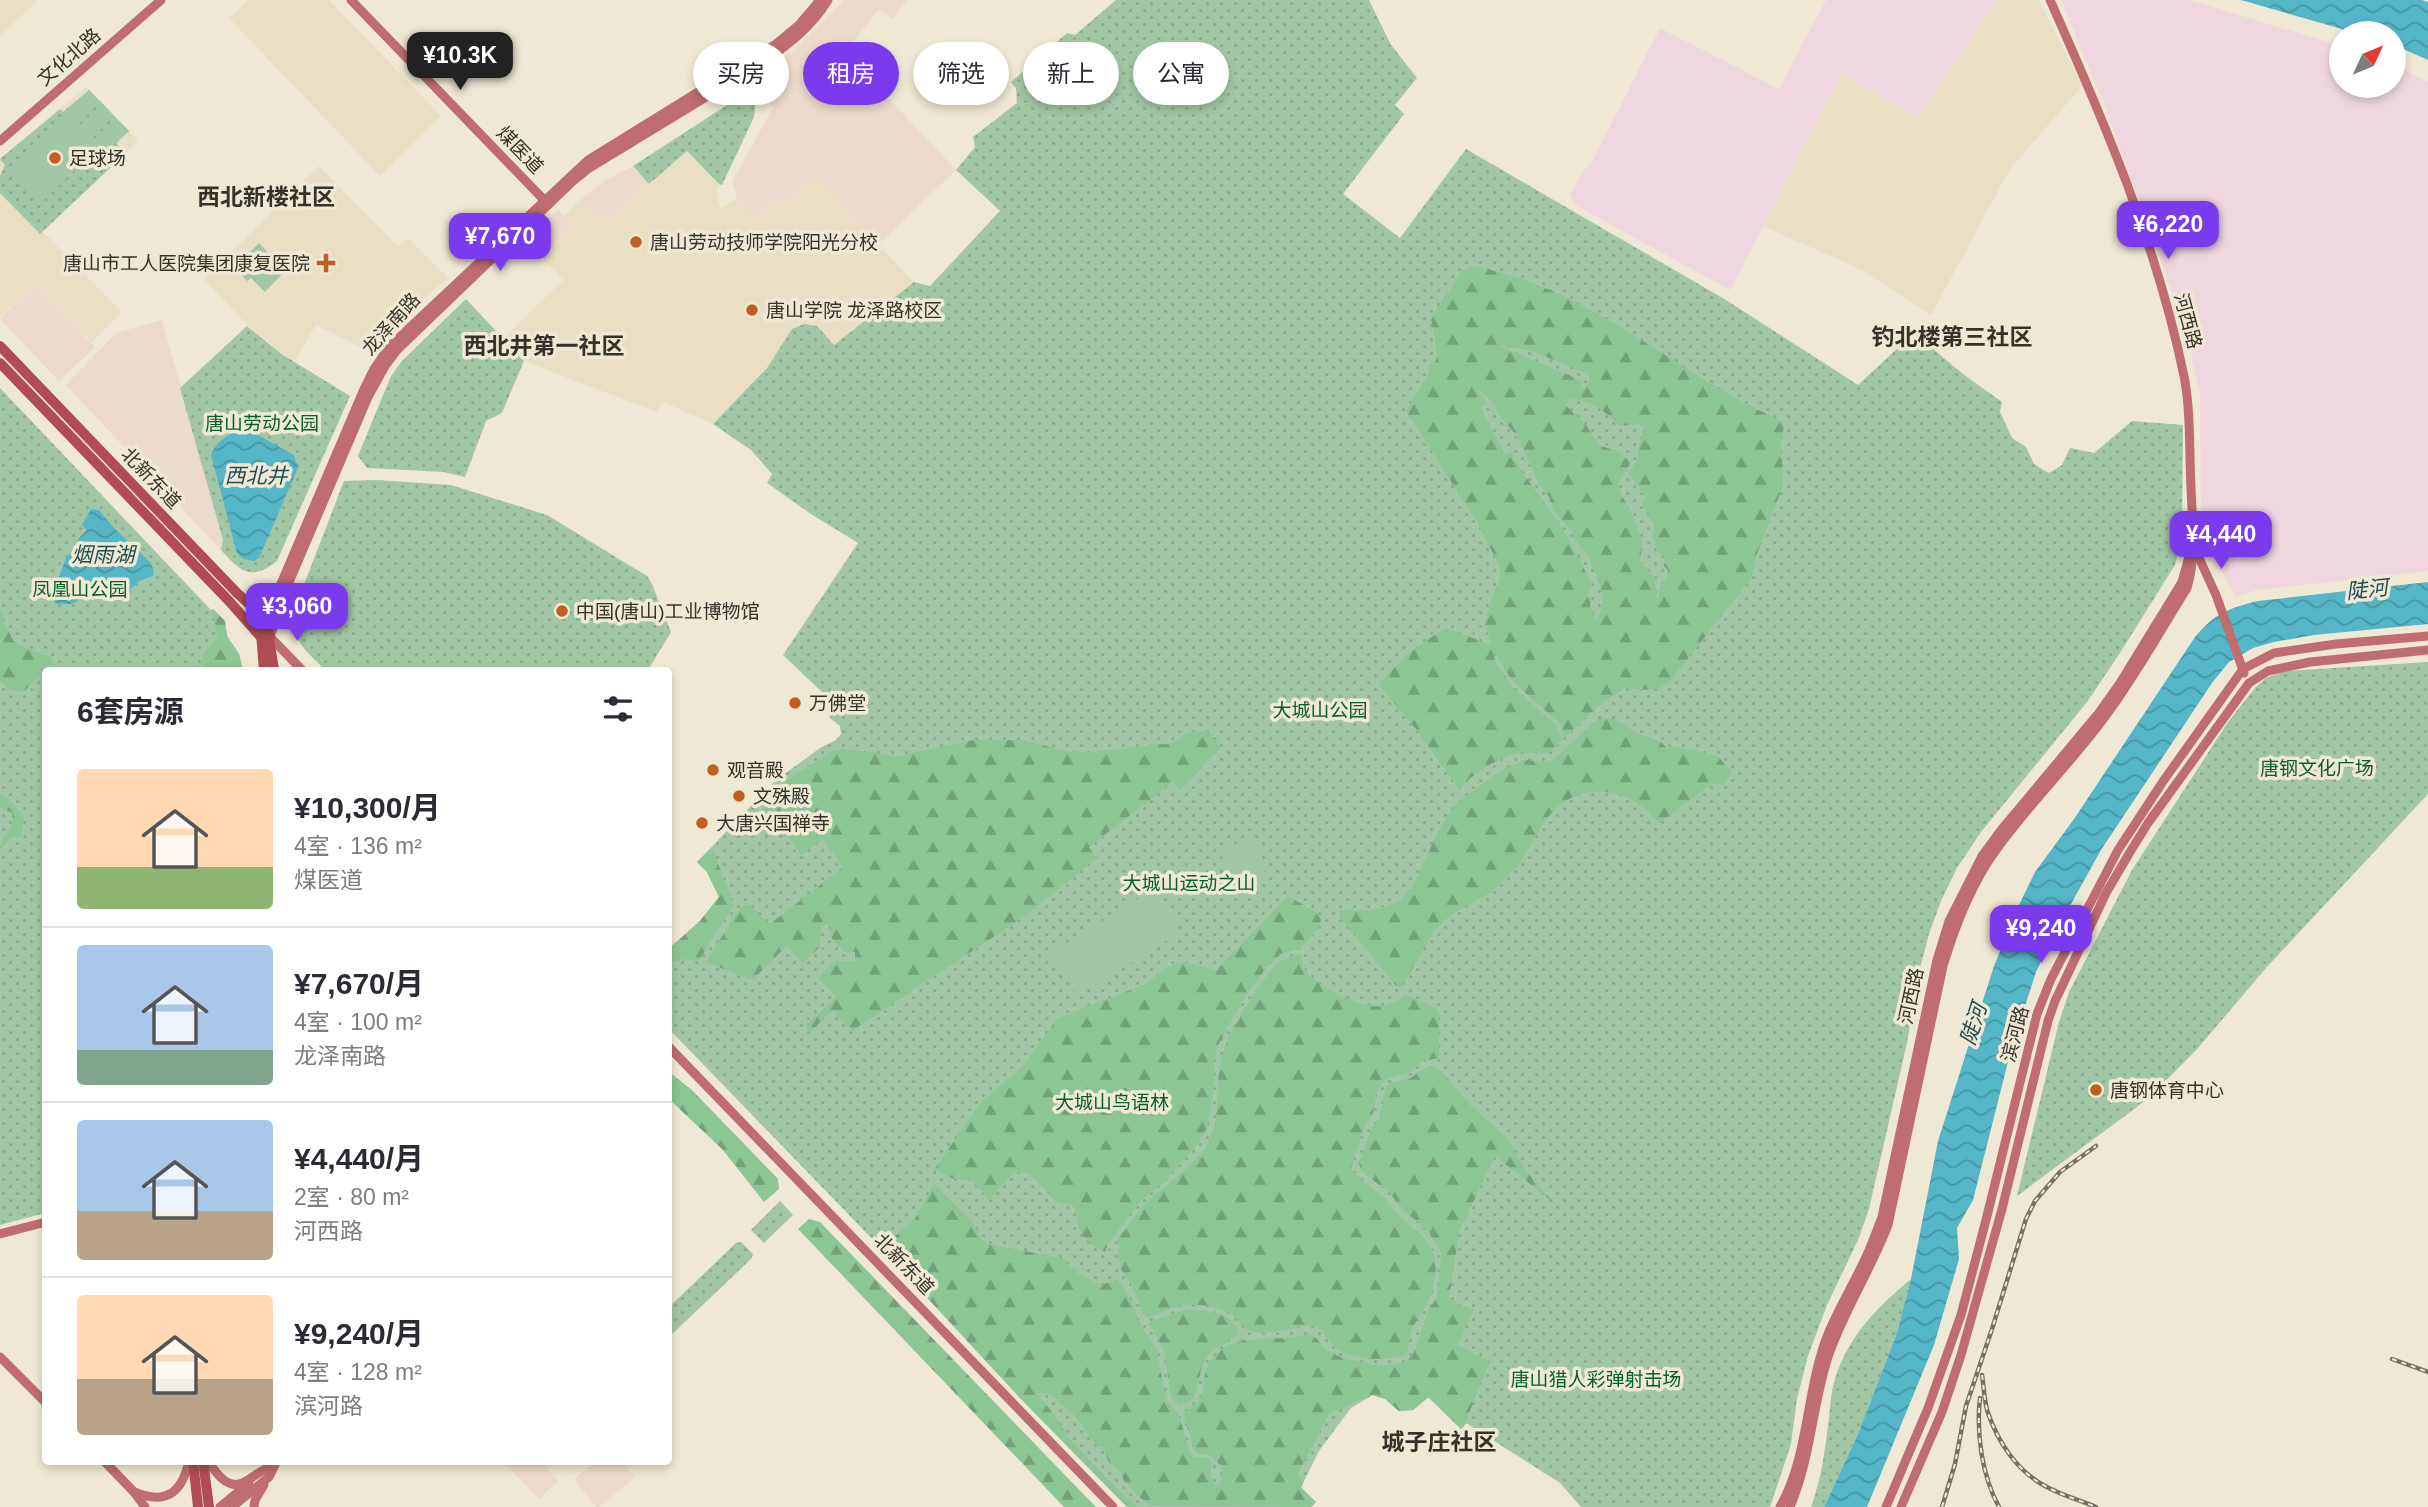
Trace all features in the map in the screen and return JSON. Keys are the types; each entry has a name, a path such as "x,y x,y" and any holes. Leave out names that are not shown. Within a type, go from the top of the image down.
{"main road":[{"name":"文化北路","path":"0,141 161,0"},
{"name":"煤医道","path":"351,0 546,202"},
{"name":"龙泽南路","path":"264,667 265,637 368,397 385,366 417,330 588,160 776,44 799,25 820,0"},
{"name":"龙泽南路","path":"266,619 374,369 389,347 546,202 588,169 788,45 808,27 828,0"},
{"name":"河西路","path":"1790,1507 1808,1456 1818,1393 1829,1354 1873,1264 1888,1225 1943,966 1953,934 1995,851 2124,691 2187,588 2191,574 2193,545 2188,408 2184,377 2165,301 2137,214 2108,136 2050,0"},
{"name":"北新东道","path":"0,346 237,593 266,619"},
{"name":"北新东道","path":"0,363 229,601 299,667"},
{"name":"河西路","path":"1780,1507 1802,1448 1812,1385 1823,1347 1867,1256 1882,1217 1937,960 1949,921 1995,838 2098,714 2120,683 2182,582 2193,545"},
{"path":"2193,545 2249,683"},
{"path":"265,637 266,619"},
{"name":"滨河路","path":"1886,1507 1928,1408 1961,1315 2037,1014 2051,979 2118,850 2241,666 2274,653 2336,643 2428,636"},
{"name":"龙泽南路","path":"265,637 273,667"},
{"name":"滨河路","path":"1901,1507 1942,1412 1961,1355 2002,1209 2055,1001 2106,893 2148,822 2249,683 2268,671 2310,662 2428,650"},
{"name":"北新东道","path":"672,1050 1113,1507"},
{"path":"0,1234 42,1223"},
{"path":"0,1357 42,1399"},
{"path":"108,1465 145,1507"},
{"path":"134,1492 155,1499 172,1493 183,1483 190,1465"},
{"path":"192,1465 198,1507"},
{"path":"205,1465 209,1507"},
{"path":"209,1465 221,1479 237,1485 273,1468"},
{"path":"220,1507 273,1468"},
{"path":"232,1507 273,1468"},
{"path":"254,1507 255,1500 273,1468"}],"shaded area":[{"path":"0,0 38,0 0,36"},
{"path":"248,0 329,0 441,116 380,176 229,18"},
{"path":"844,0 907,0 893,19 879,9 853,42 803,42 803,105 895,105 956,170 877,246 815,179 787,202 772,203 758,218 751,219 737,198 733,180 773,108 771,105 789,105 789,53"},
{"path":"1826,0 1998,0 1918,118 1841,74 1730,290 1575,205 1570,194 1583,171 1592,162 1660,28 1779,89"},
{"path":"1998,0 2039,0 2082,86 2010,169 1931,315 1862,270 1763,226 1841,74 1918,117"},
{"path":"2061,0 2189,0 2329,42 2329,98 2406,98 2406,71 2428,82 2428,571 2257,590 2236,597 2208,546 2201,520 2200,392 2182,320 2106,109"},
{"path":"86,87 138,141 43,232 122,312 92,342 35,284 0,317 0,159"},
{"name":"唐山学院 龙泽路校区","path":"686,151 719,184 716,194 720,209 737,198 751,219 758,218 772,203 787,202 815,178 914,282 834,346 792,329 767,368 713,424 663,402 656,412 524,361 504,338 563,280 541,257 573,226 564,216 579,201 597,220 605,222"},
{"name":"唐山市工人医院集团康复医院","path":"319,166 398,247 408,238 448,278 396,322 371,352 316,325 294,362 248,326 204,279"},
{"path":"633,166 649,184 604,222 597,220 579,201 606,180"},
{"path":"558,210 573,225 541,257 525,241"},
{"path":"35,284 95,347 59,381 0,319"},
{"path":"162,320 223,540 221,550 66,385 116,333"},
{"path":"507,1465 544,1465 558,1481 539,1499"},
{"path":"591,1465 624,1465 635,1477 599,1507 596,1507 574,1480"}],"green space":[{"name":"大城山公园","path":"1116,0 1369,0 1391,45 1417,78 1395,105 1404,114 1343,194 1400,238 1466,149 1726,300 1858,385 1914,333 2002,402 2000,412 2012,438 2026,447 2034,464 2049,473 2062,465 2070,448 2094,453 2132,421 2183,425 2182,538 2175,565 2087,702 1981,832 1957,868 1941,901 1918,976 1907,1043 1869,1209 1808,1356 1797,1399 1791,1444 1770,1507 1581,1507 1560,1483 1466,1423 1462,1430 1429,1397 1413,1410 1399,1411 1385,1399 1373,1395 1351,1408 1319,1451 1301,1487 1316,1502 1311,1507 1127,1507 672,1032 672,946 700,921 719,897 707,872 697,862 775,781 841,734 840,726 830,718 823,693 783,655 858,543 767,483 772,474 751,450 713,424 767,368 792,329 804,324 817,326 834,345 914,282 930,286 1000,211 956,170 975,147 973,137 1017,103 1016,88 1011,82 1023,72 1023,105 1119,105 1119,42 1057,42 1067,33 1075,35"},
{"path":"89,90 129,131 116,143 126,153 40,234 0,193 0,176 5,165 0,159 60,109 63,112"},
{"name":"足球场","path":"89,90 100,102 77,126 103,104 114,116 91,140 94,142 117,119 129,131 105,154 98,148 43,201 12,169 67,116 65,113"},
{"path":"727,105 755,106 754,117 722,185 687,151 649,184 633,166"},
{"path":"259,243 272,257 276,253 289,267 265,292 251,278 247,281 234,268"},
{"path":"1473,266 1510,275 1577,303 1734,397 1782,422 1784,427 1781,441 1783,486 1757,554 1751,579 1670,681 1660,688 1649,690 1625,688 1599,705 1564,739 1561,724 1509,676 1492,649 1495,661 1513,688 1556,725 1562,740 1550,752 1520,753 1501,759 1478,772 1459,789 1416,729 1379,685 1410,653 1447,628 1491,645 1485,625 1490,602 1500,579 1500,567 1477,522 1406,411 1428,374 1430,364 1436,361 1431,318 1462,271","holes":["1497,345 1532,351 1588,374 1590,382 1578,392 1583,383","1475,388 1495,404 1497,413 1517,436 1539,484 1550,498 1554,513 1573,532 1575,540 1589,557 1603,594 1597,620 1590,606 1591,598 1587,594 1592,585 1584,568 1560,525 1512,452 1505,455 1481,407 1488,403","1570,399 1584,401 1603,411 1620,426 1644,424 1636,461 1629,473 1646,499 1641,502 1655,526 1652,536 1658,552 1665,558 1664,566 1668,570 1667,578 1661,582 1657,602 1655,578 1640,561 1641,538 1618,484 1631,462 1618,452 1599,445 1584,422 1565,405"]},
{"path":"466,299 524,361 502,413 486,421 465,477 444,472 367,468 358,456 391,376 401,362"},
{"name":"唐山劳动公园","path":"247,326 283,355 350,396 277,561 253,572 234,564 221,550 223,540 180,388"},
{"name":"凤凰山公园","path":"0,388 211,610 225,621 227,636 239,654 242,667 42,667 42,1214 0,1225"},
{"path":"376,480 451,485 547,515 647,576 671,632 650,667 322,667 297,638 293,613 344,481"},
{"path":"213,609 225,621 227,636 239,654 242,667 203,667 202,656 218,636"},
{"path":"0,611 14,641 52,658 52,665 42,667 42,671 25,691 9,690 0,681"},
{"name":"唐钢文化广场","path":"2428,662 2428,794 2266,968 2198,1048 2149,1098 2017,1196 2059,1022 2069,992 2132,870 2228,722 2266,678 2285,671"},
{"path":"1598,719 1615,719 1638,734 1661,742 1667,748 1679,747 1718,756 1731,772 1724,785 1713,783 1659,823 1644,808 1615,793 1584,793 1565,802 1549,816 1516,867 1494,890 1450,916 1438,927 1401,987 1396,986 1340,917 1339,911 1368,911 1399,902 1412,887 1442,824 1458,802 1499,772 1523,760 1551,762"},
{"path":"1207,731 1221,747 1180,791 1173,782 1089,847 1097,858 1025,916 852,1031 832,1010 808,1034 806,1025 836,997 818,978 834,962 855,961 855,952 844,952 831,937 830,925 821,925 820,947 803,963 787,946 753,979 706,962 738,911 747,903 770,924 843,867 823,839 801,855 775,814 730,841 769,802 780,785 830,752 843,749 898,756 973,740 1023,740 1070,752 1093,752 1167,744 1187,733"},
{"path":"0,794 24,816 21,838 12,837 0,850 10,829 12,813 0,807"},
{"path":"1256,839 1267,881 1231,890 1220,848"},
{"path":"712,848 734,905 699,960 685,959 672,962 672,946 700,921 719,897 707,872 697,862"},
{"path":"1154,889 1181,932 1077,996 1050,953"},
{"name":"大城山鸟语林","path":"1288,896 1316,912 1321,920 1319,928 1301,948 1280,954 1245,997 1217,1047 1211,1112 1206,1130 1197,1145 1161,1185 1143,1198 1108,1244 1105,1252 1084,1237 1073,1206 1057,1202 1028,1173 1014,1172 989,1200 971,1180 954,1179 934,1170 980,1103 1022,1067 1058,1018 1146,984 1162,970 1175,964 1185,962 1216,970"},
{"path":"1301,954 1304,968 1310,976 1328,989 1351,1000 1380,1006 1406,995 1435,1008 1439,1013 1439,1058 1423,1061 1410,1072 1385,1080 1377,1092 1373,1113 1365,1125 1351,1168 1424,1238 1434,1254 1436,1264 1431,1296 1412,1329 1405,1355 1397,1357 1379,1359 1342,1352 1316,1326 1267,1332 1251,1331 1231,1314 1208,1306 1184,1305 1148,1318 1141,1310 1134,1289 1120,1268 1118,1239 1144,1205 1189,1166 1209,1141 1217,1110 1222,1056 1237,1021 1277,964 1288,957"},
{"path":"1429,1067 1438,1068 1470,1105 1506,1137 1526,1171 1553,1202 1495,1156 1459,1232 1449,1298 1474,1309 1458,1345 1490,1362 1462,1430 1428,1397 1413,1410 1399,1411 1385,1399 1372,1395 1329,1414 1297,1475 1304,1481 1301,1488 1316,1502 1311,1507 1151,1506 1124,1481 1121,1473 1108,1461 1104,1449 1096,1445 1075,1416 1050,1394 1037,1393 1068,1437 1137,1507 1127,1507 1021,1399 881,1248 915,1219 934,1183 976,1227 980,1238 987,1244 1062,1258 1080,1275 1102,1285 1117,1279 1130,1298 1140,1324 1156,1348 1167,1402 1179,1415 1190,1453 1194,1457 1208,1458 1212,1463 1210,1475 1216,1485 1219,1485 1222,1477 1221,1466 1210,1455 1195,1452 1183,1414 1199,1400 1209,1363 1219,1352 1242,1341 1309,1334 1326,1350 1342,1358 1380,1366 1405,1362 1412,1356 1428,1311 1437,1297 1441,1255 1428,1231 1401,1208 1390,1193 1361,1171 1359,1162 1371,1129 1379,1119 1386,1088"},
{"path":"672,1074 692,1090 778,1179 779,1189 764,1202 723,1150 672,1102"},
{"path":"780,1201 793,1215 764,1243 751,1230"},
{"path":"809,1219 820,1222 1096,1507 1064,1507 798,1229"},
{"path":"741,1242 753,1254 751,1259 672,1334 672,1304 736,1243"},
{"path":"1911,1279 1897,1333 1858,1434 1824,1507 1811,1507 1820,1474 1832,1390 1846,1353 1874,1313"},
{"path":"1185,1310 1216,1313 1230,1319 1238,1331 1208,1356 1202,1366 1193,1399 1179,1406 1171,1397 1164,1350 1149,1324"}],"water":[{"path":"2241,0 2422,0 2428,2 2428,60 2406,50 2406,21 2329,21 2329,25"},
{"name":"西北井","path":"247,429 294,455 298,468 259,558 254,561 243,559 237,553 211,455 225,438"},
{"name":"烟雨湖","path":"91,509 99,510 151,563 153,576 139,581 125,594 99,580 89,584 77,601 68,604 55,603 47,593 57,581 67,556 87,530 82,525"},
{"name":"陡河","path":"2428,582 2428,624 2314,635 2274,642 2253,648 2229,662 2212,683 2101,850 2036,972 2012,1046 1973,1200 1957,1228 1959,1259 1934,1345 1867,1507 1824,1507 1858,1434 1897,1333 1911,1279 1938,1141 1994,966 2035,872 2074,819 2195,637 2216,617 2230,609 2258,601"}],"railway":[{"path":"1942,1507 1955,1464 1966,1406 2026,1219 2035,1201 2060,1172 2096,1146"},
{"path":"2392,1359 2428,1372"},
{"path":"1982,1375 1992,1424 2017,1464 2045,1486 2096,1507"},
{"path":"1980,1398 1979,1425 1984,1468 1999,1507"}],"place":[{"name":"足球场","path":"55,158"},
{"name":"唐山劳动技师学院阳光分校","path":"636,242"},
{"name":"唐山市工人医院集团康复医院","path":"326,263"},
{"name":"唐山学院 龙泽路校区","path":"752,310"},
{"name":"中国(唐山)工业博物馆","path":"562,611"},
{"name":"万佛堂","path":"795,703"},
{"name":"观音殿","path":"713,770"},
{"name":"文殊殿","path":"739,796"},
{"name":"大唐兴国禅寺","path":"702,823"},
{"name":"唐钢体育中心","path":"2096,1090"}],"district":[{"name":"西北新楼社区","path":"266,197"},
{"name":"钓北楼第三社区","path":"1952,337"},
{"name":"西北井第一社区","path":"544,346"},
{"name":"城子庄社区","path":"1439,1442"}],"park label":[{"name":"大城山运动之山","path":"1189,883"},
{"name":"唐山猎人彩弹射击场","path":"1596,1379"}]}
